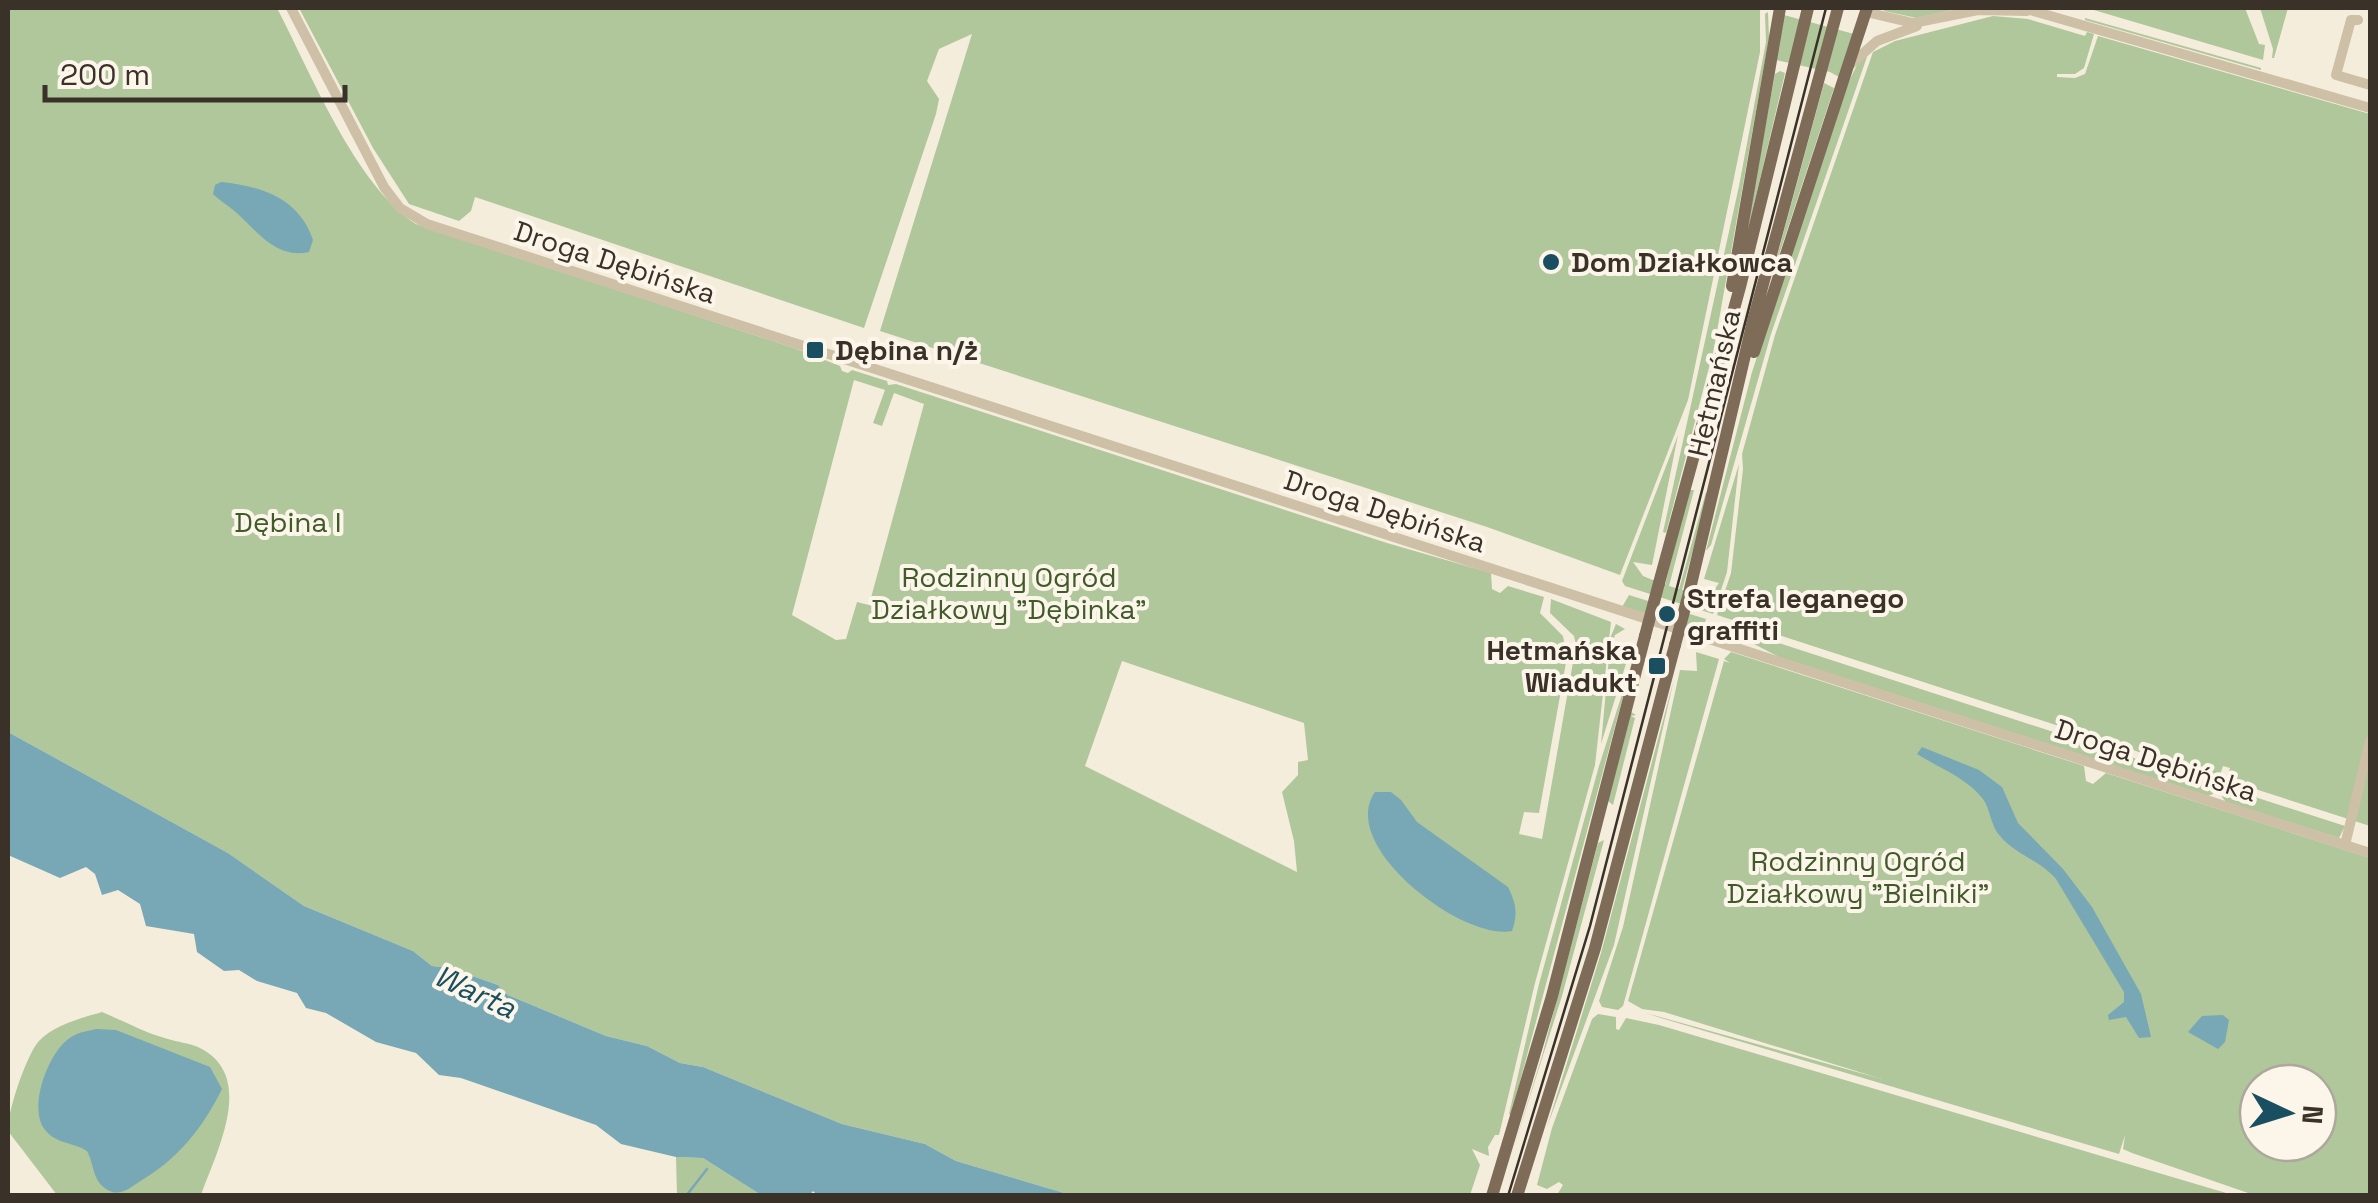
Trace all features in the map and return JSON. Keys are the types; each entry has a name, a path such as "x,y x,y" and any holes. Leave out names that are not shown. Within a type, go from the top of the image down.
{"main road":[{"path":"1717,366 1777,8"},
{"name":"Hetmańska","path":"1492,1196 1552,996 1752,240 1808,8"},
{"name":"Hetmańska","path":"1517,1196 1596,948 1689,593 1779,222 1838,8"},
{"path":"1737,397 1867,10 1850,8"}],"street":[{"name":"Droga Dębińska","path":"290,8 393,200 412,217 436,227 2370,853"},
{"path":"1867,10 1908,23 1927,23"},
{"path":"1846,74 1869,46 1892,34 1978,10 2028,10 2370,95"},
{"path":"2358,20 2350,20 2336,75 2370,95"},
{"path":"2345,845 2370,741"}],"green space":[{"name":"Dębina I","path":"8,8 277,8 354,156 373,183 416,224 797,349 848,373 852,370 887,381 888,385 896,384 1491,573 1492,589 1500,593 1508,586 1544,597 1540,613 1563,636 1567,657 1539,813 1524,812 1519,834 1542,839 1576,645 1574,636 1550,613 1551,599 1611,622 1595,765 1535,983 1499,1135 1488,1147 1489,1156 1472,1149 1480,1165 1470,1195 1071,1195 956,1161 925,1144 842,1124 703,1067 680,1063 647,1046 606,1036 508,995 498,985 450,968 432,966 413,951 304,906 228,853 8,732","holes":["854,380 885,390 873,423 882,426 894,393 924,404 869,605 857,602 846,639 836,640 792,615","1122,661 1304,723 1308,760 1298,762 1298,775 1282,792 1297,872 1085,766"]},
{"path":"299,8 1760,8 1760,52 1688,400 1620,575 1487,527 880,331 972,34 939,49 927,81 939,99 936,114 864,328 475,197 471,211 459,221 409,204 373,148"},
{"path":"1960,8 1917,18 1884,11"},
{"path":"2087,8 2245,8 2259,44 2265,45 2263,60"},
{"path":"2260,8 2288,8 2274,58 2272,58 2273,49"},
{"path":"1768,12 1769,38 1714,348 1666,533 1663,532 1739,186"},
{"path":"1784,15 1854,34 1839,77 1776,60"},
{"path":"1993,16 2028,19 2085,36 2087,32 2094,34 2084,68 2057,77 2085,74 2098,36 2370,114 2370,826 2227,780 2230,768 2223,766 2219,778 1717,615 1731,573 1742,454 1775,335 1873,52 1895,41"},
{"path":"2085,20 2261,68 2261,70"},
{"path":"1869,51 1771,334 1711,545 1706,551 1752,372 1849,81"},
{"path":"1785,73 1739,268 1775,74"},
{"path":"1824,83 1834,88 1771,279"},
{"path":"1678,435 1652,565 1633,562 1643,576 1665,585 1689,490 1694,490 1669,586 1679,589 1706,492 1682,590 1700,596 1712,593 1719,583 1704,579 1739,464 1727,572 1713,614 1625,586 1622,581"},
{"path":"1629,595 1706,619 1702,632 1622,607"},
{"path":"1616,624 1625,629 1615,635 1611,646 1627,649 1629,654 1601,744 1611,636"},
{"path":"1754,635 2217,785 2208,796 1779,657 1752,643"},
{"path":"1696,652 1719,659 1623,1006 1618,1010 1602,1007 1599,1001 1623,927 1680,670 1697,671"},
{"name":"Rodzinny Ogród Działkowy \"Bielniki\"","path":"1731,652 2084,766 2086,781 2093,784 2106,773 2370,858 2370,1195 2254,1195 2123,1149 2125,1135 2119,1154 1661,1018 1646,1013 1882,1079 1664,1012 1642,1009 1628,1001 1724,661 1730,663 1724,659"},
{"path":"1632,663 1511,1115 1539,984 1599,766"},
{"path":"1674,679 1614,945 1547,1127 1601,953"},
{"path":"1631,712 1636,715 1631,716 1635,718 1613,805 1608,801"},
{"path":"2224,787 2345,826 2339,838 2226,802 2222,797"},
{"path":"1604,840 1562,996 1512,1153 1598,843"},
{"path":"102,1012 151,1034 198,1047 216,1060 226,1076 228,1115 201,1195 57,1195 8,1131 18,1085 38,1042 60,1027"},
{"path":"1598,1014 1616,1017 1619,1030 1626,1018 1659,1025 2233,1195 1557,1195 1563,1185 1559,1182 1547,1189 1537,1185 1552,1128 1592,1019"},
{"path":"676,1157 703,1158 761,1195 677,1195"}],"water":[{"path":"221,182 264,191 288,204 307,226 313,240 309,252 288,252 262,237 213,194 215,185"},
{"name":"Warta","path":"8,732 228,853 304,906 413,951 432,966 450,968 498,985 508,995 606,1036 647,1046 680,1063 703,1067 842,1124 925,1144 956,1161 1071,1195 818,1196 813,1191 810,1195 761,1195 703,1158 676,1157 621,1144 596,1125 461,1078 439,1075 416,1053 376,1042 326,1013 306,1008 297,993 257,981 239,970 224,971 197,952 194,934 146,926 140,904 118,890 102,895 95,874 86,867 60,878 8,855"},
{"path":"1922,747 1979,770 2002,787 2018,823 2063,869 2092,907 2141,994 2151,1037 2139,1038 2126,1017 2109,1020 2108,1015 2124,1002 2124,992 2056,879 2006,843 1994,827 1983,799 1961,779 1917,754"},
{"path":"1375,792 1391,792 1417,822 1508,887 1515,909 1512,931 1490,930 1465,921 1411,886 1373,838 1368,814"},
{"path":"2223,1015 2229,1020 2225,1042 2218,1049 2188,1032 2202,1016"},
{"path":"96,1029 116,1030 210,1067 222,1089 197,1130 177,1153 129,1189 117,1193 100,1183 87,1151 46,1131 38,1109 43,1080 56,1053 73,1036"}],"waterway":[{"path":"686,1196 707,1169"}],"tram line":[{"path":"1508,1196 1590,926 1826,8"}],"place":[{"name":"Dom Działkowca","path":"1551,262"},
{"name":"Dębina n/ż","path":"815,350"},
{"name":"Strefa leganego graffiti","path":"1667,614"},
{"name":"Hetmańska Wiadukt","path":"1657,666"}],"park label":[{"name":"Rodzinny Ogród Działkowy \"Dębinka\"","path":"1009,593"}]}
